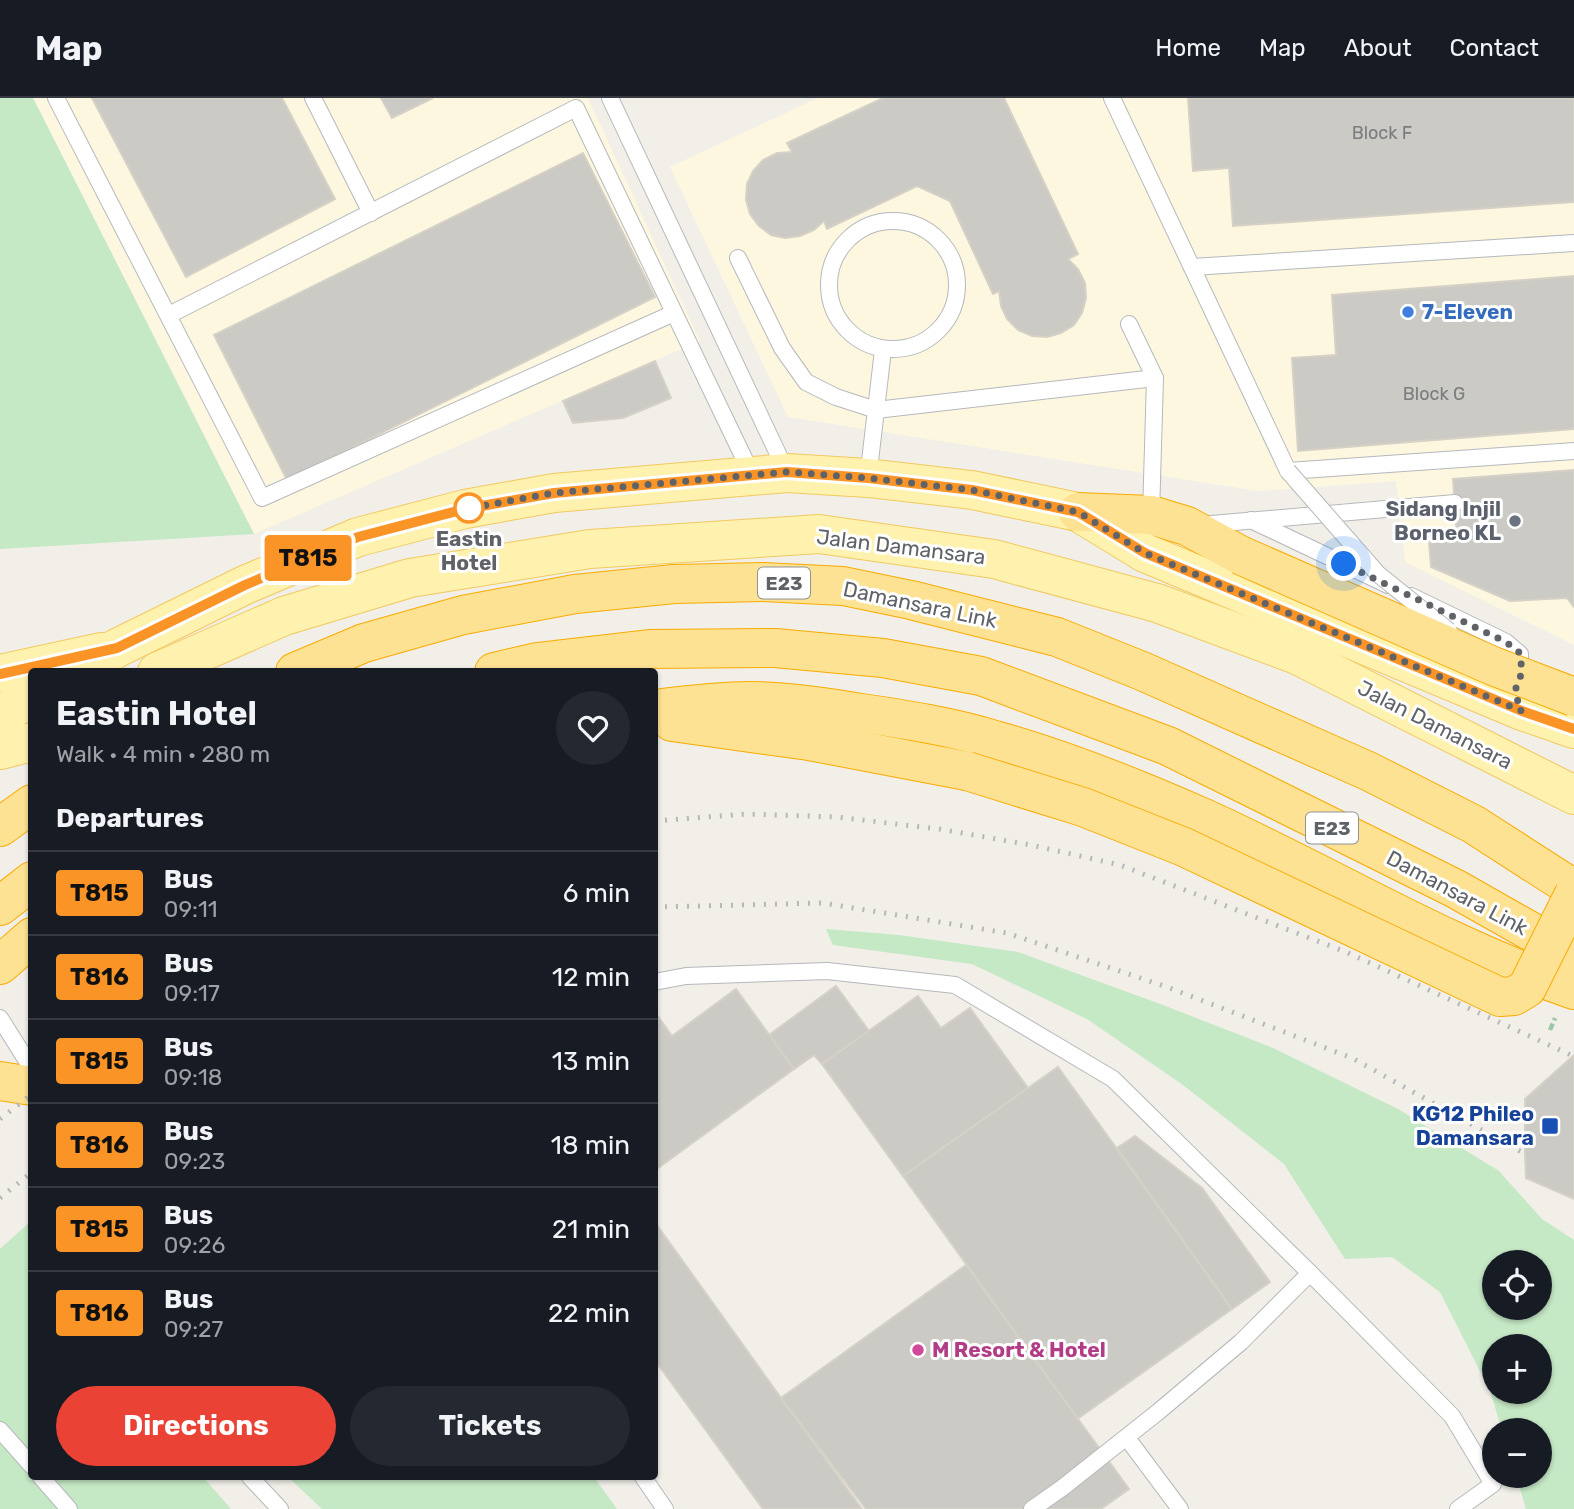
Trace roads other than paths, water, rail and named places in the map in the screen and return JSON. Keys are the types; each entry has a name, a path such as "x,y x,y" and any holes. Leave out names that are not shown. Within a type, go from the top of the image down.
{"highway":[{"path":"1078,512 1151,515 1187,526 1246,538 1493,666 1574,697"},
{"name":"Damansara Link","path":"305,668 364,643 463,615 575,594 674,584 763,582 842,586 911,600 1058,637 1262,723 1368,771 1473,824"},
{"name":"Damansara Link","path":"511,668 537,662 649,649 775,648 883,658 981,676 1168,746 1456,889 1574,956"},
{"path":"658,709 751,701 809,705 901,719 993,739 1105,777 1204,818 1494,961 1574,990"},
{"path":"658,720 809,741 967,771 1083,807 1184,847 1500,997 1514,996 1527,988 1574,894"},
{"path":"0,827 28,807"},
{"path":"1473,824 1574,861"},
{"name":"E23","path":"1473,824 1574,889"},
{"path":"0,906 28,884"},
{"path":"0,1081 28,1085"}],"main road":[{"path":"83,668 117,648 245,585 358,537 465,509 554,493 770,474 868,478 972,490 1078,512 1145,553 1522,711 1574,729"},
{"name":"Jalan Damansara","path":"166,668 284,616 411,578 590,549 819,534 994,559 1157,603 1297,655 1574,795"},
{"path":"0,674 117,648"},
{"path":"0,733 10,710 28,700"},
{"path":"0,750 28,743"}],"lane":[{"path":"56,98 262,498 674,313"},
{"path":"313,98 371,213"},
{"path":"610,98 770,474"},
{"path":"1112,98 1287,471 1378,574 1493,666"},
{"path":"169,315 576,108 674,313 770,474"},
{"path":"880,222 902,222 922,228 939,240 950,256 957,275 957,296 951,314 931,337 903,349 883,350 861,342 844,328 832,309 828,287 831,265 842,245 859,230 880,222"},
{"path":"1192,267 1574,243"},
{"path":"738,258 782,348 806,382 836,397 876,410 1155,378"},
{"path":"1129,324 1155,378 1151,515"},
{"path":"868,478 883,350"},
{"path":"1287,471 1574,451"},
{"path":"1246,538 1455,503"},
{"path":"1246,538 1506,642 1520,653 1522,672 1516,688 1522,711"},
{"path":"658,981 686,976 827,971 955,985 1113,1079 1452,1416 1493,1484 1458,1509"},
{"path":"0,1018 28,1063"},
{"path":"1032,1509 1126,1438 1241,1342 1310,1273"},
{"path":"0,1430 28,1462"},
{"path":"1126,1438 1180,1509"},
{"path":"44,1480 69,1509"},
{"path":"253,1480 280,1509"},
{"path":"645,1480 664,1509"}],"railway":[{"path":"658,821 746,814 836,817 939,829 1031,845 1120,865 1346,952 1573,1056"},
{"path":"658,907 823,903 1007,933 1167,987 1352,1058 1525,1154"},
{"path":"0,1119 28,1097"},
{"path":"0,1198 28,1175"}],"place":[{"name":"7-Eleven","path":"1408,312"},
{"name":"Eastin Hotel","path":"469,508"},
{"name":"Sidang Injil Borneo KL","path":"1515,521"},
{"name":"KG12 Phileo Damansara","path":"1550,1126"},
{"name":"M Resort & Hotel","path":"918,1350"}]}
